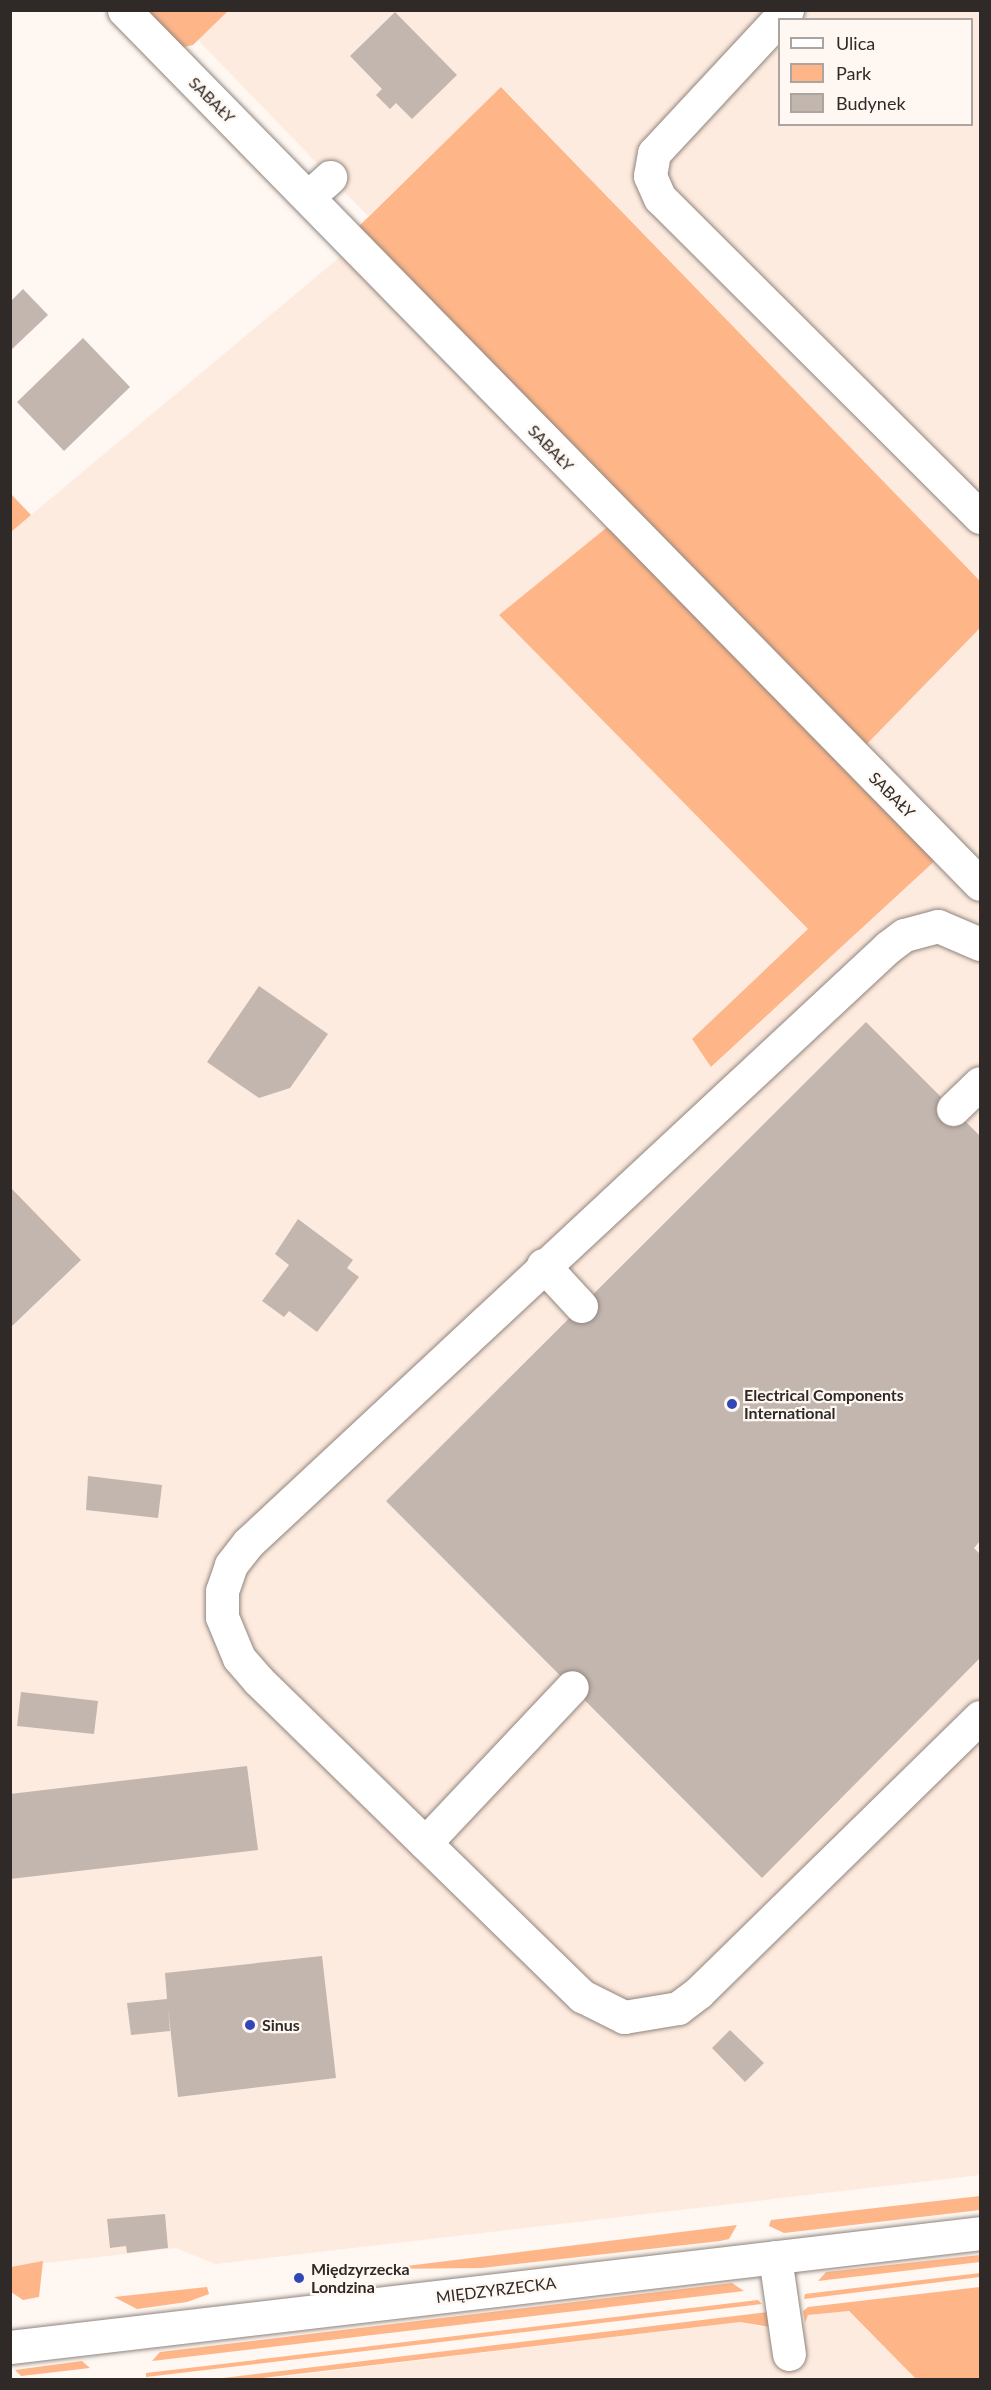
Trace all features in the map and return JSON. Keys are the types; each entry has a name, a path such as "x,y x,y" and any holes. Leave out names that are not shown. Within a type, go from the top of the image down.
{"street":[{"name":"SABAŁY","path":"124,10 319,187 981,884"},
{"path":"778,20 654,153 650,176 660,198 981,517"},
{"path":"981,944 938,926 896,941 543,1265 248,1543 231,1565 222,1591 222,1617 239,1658 425,1844 582,1996 624,2017 649,2016 678,2008 699,1992 981,1717"},
{"path":"953,1109 981,1083"},
{"path":"543,1265 581,1306"},
{"path":"425,1844 572,1687"},
{"name":"MIĘDZYRZECKA","path":"10,2347 981,2232"},
{"path":"775,2257 789,2354"}],"shaded area":[{"path":"228,10 980,11 980,581 502,87 368,216 198,40"},
{"path":"341,256 611,524 500,615 808,929 692,1039 712,1067 938,858 980,903 980,2175 215,2264 176,2248 11,2267 11,532"},
{"path":"980,628 980,869 862,749"},
{"path":"848,2311 916,2379 253,2380 740,2322 762,2327 804,2323 808,2315"}],"green space":[{"path":"140,11 228,11 193,45 179,48"},
{"path":"501,87 980,581 980,628 862,749 354,231"},
{"path":"11,494 31,515 10,532"},
{"path":"611,524 938,858 711,1067 692,1039 808,929 499,615"},
{"path":"980,2196 980,2210 784,2233 769,2226 771,2220"},
{"path":"737,2225 729,2239 720,2241 482,2268 382,2269"},
{"path":"980,2255 980,2262 818,2281 826,2272"},
{"path":"43,2261 39,2297 23,2300 11,2292 11,2267"},
{"path":"980,2273 980,2277 804,2299 805,2294"},
{"path":"732,2283 744,2291 152,2361 160,2352"},
{"path":"207,2287 209,2294 187,2302 137,2309 114,2297"},
{"path":"980,2287 980,2379 916,2379 849,2311 808,2315 805,2323 803,2311 808,2307"},
{"path":"758,2300 762,2304 146,2377 146,2373"},
{"path":"769,2312 770,2327 740,2322 253,2379 207,2380"},
{"path":"82,2361 90,2368 21,2376 15,2370"}],"building":[{"path":"395,12 457,75 412,119 396,103 390,109 376,95 382,89 350,56"},
{"path":"23,289 48,315 10,351 10,302"},
{"path":"83,338 130,387 64,451 17,402"},
{"path":"259,986 328,1034 290,1088 259,1098 207,1062"},
{"name":"Electrical Components International","path":"866,1022 980,1136 980,1541 974,1548 980,1554 980,1658 762,1878 386,1501"},
{"path":"10,1187 81,1260 10,1328"},
{"path":"298,1219 353,1260 347,1268 359,1277 317,1332 289,1311 284,1317 262,1301 289,1265 275,1254"},
{"path":"88,1476 162,1485 158,1518 86,1510"},
{"path":"21,1692 98,1701 94,1734 17,1726"},
{"path":"247,1766 258,1850 10,1879 10,1794"},
{"name":"Sinus","path":"322,1956 336,2078 178,2097 168,2008 170,2031 131,2035 127,2003 167,1999 165,1973"},
{"path":"730,2030 764,2063 745,2082 712,2048"},
{"path":"165,2214 168,2248 127,2253 126,2246 110,2248 107,2219"}],"place":[{"name":"Electrical Components International","path":"732,1404"},
{"name":"Sinus","path":"250,2025"},
{"name":"Międzyrzecka Londzina","path":"299,2278"}]}
